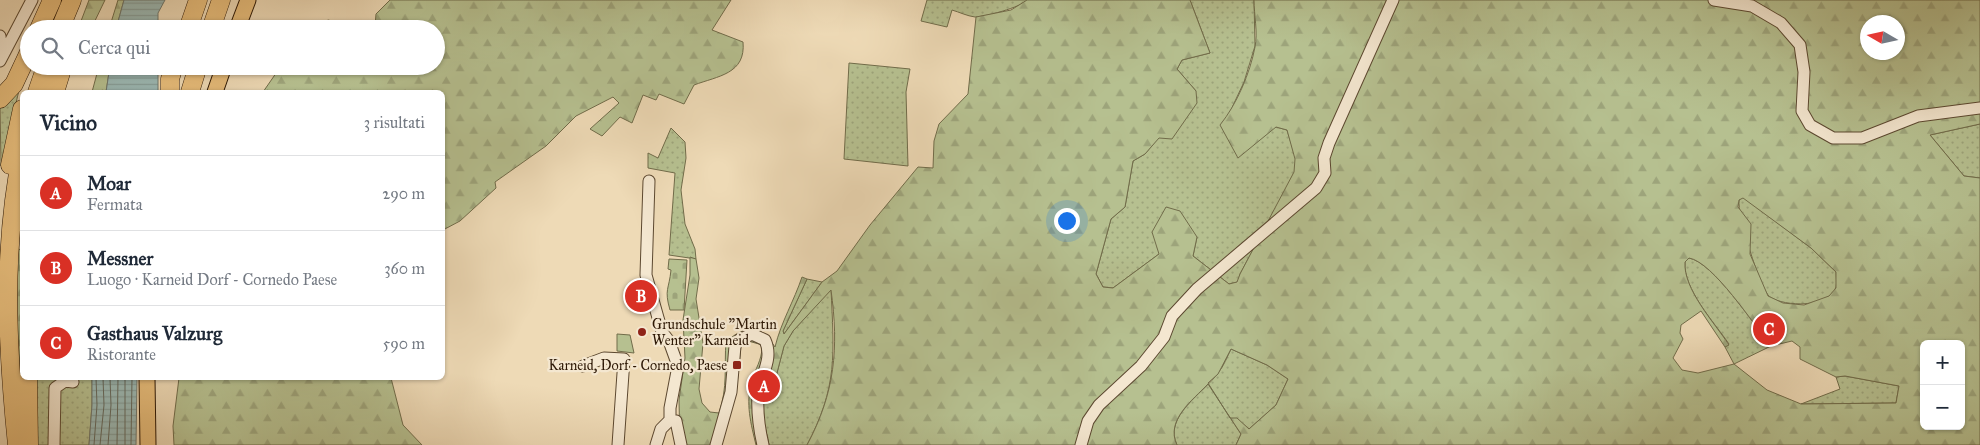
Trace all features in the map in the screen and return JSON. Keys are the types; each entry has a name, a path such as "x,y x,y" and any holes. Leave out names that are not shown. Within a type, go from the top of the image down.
{"highway":[{"path":"43,20 52,0"},
{"path":"53,20 62,0"},
{"path":"64,20 72,0"},
{"path":"76,20 83,0"},
{"path":"191,20 198,0"},
{"path":"214,20 221,0"},
{"path":"0,99 14,84 20,71"},
{"path":"28,90 32,75"},
{"path":"39,90 50,75"},
{"path":"56,75 56,90"},
{"path":"170,90 171,75"},
{"path":"191,90 195,75"},
{"path":"0,240 10,168 20,119"},
{"path":"17,445 9,352 8,270 11,223 20,165"},
{"path":"0,364 7,445"},
{"path":"28,380 29,445"}],"main road":[{"path":"241,20 248,0"},
{"path":"215,90 221,75"},
{"path":"147,380 148,445"}],"street":[{"path":"21,20 32,0"},
{"path":"1081,445 1088,421 1099,405 1141,366 1164,337 1172,316 1190,296 1316,188 1325,173 1324,158 1329,143 1393,0"},
{"path":"1714,0 1752,6 1781,23 1800,44 1804,72 1802,111 1810,125 1833,138 1862,138 1918,116 1980,108"},
{"path":"1,58 20,23"},
{"path":"0,36 1,58"},
{"path":"649,180 646,275 662,332 669,341 678,366 670,408 670,420 661,429 656,445"},
{"path":"716,445 731,392 735,346 739,340 752,334 765,340 769,353 759,390 758,405 763,445"},
{"path":"583,366 604,358 624,359 618,445"},
{"path":"54,445 55,388 65,381 74,382"},
{"path":"670,420 676,421 678,425 681,445"}],"green space":[{"path":"89,0 105,0 95,20 81,20"},
{"path":"118,0 124,0 118,20 112,20"},
{"path":"390,0 731,0 712,30 743,42 743,53 740,61 729,72 694,85 684,104 659,94 656,100 643,95 632,123 620,117 602,136 590,129 619,103 613,97 576,116 546,146 495,182 496,188 460,221 445,229 445,90 264,90 275,75 445,75 445,20 376,20 376,14"},
{"path":"927,0 1027,0 1011,8 980,17 952,10 947,27 921,21"},
{"path":"1027,0 1190,0 1210,53 1182,60 1177,69 1196,91 1197,103 1172,139 1159,138 1145,154 1133,161 1125,207 1111,219 1096,274 1103,287 1113,288 1159,254 1152,232 1166,207 1180,211 1197,237 1193,256 1229,284 1237,282 1294,172 1295,159 1287,130 1276,127 1238,158 1220,125 1237,98 1253,57 1256,36 1254,0 1980,0 1980,124 1930,135 1964,176 1980,178 1980,445 1236,445 1241,434 1230,418 1237,418 1249,429 1276,405 1288,379 1267,365 1231,349 1218,374 1208,383 1221,404 1208,384 1182,411 1175,427 1174,436 1177,445 807,445 824,407 832,370 835,331 831,290 793,331 784,346 772,392 763,399 764,422 769,445 756,445 752,429 749,397 762,347 759,344 748,341 741,346 736,394 721,445 680,445 679,400 685,358 683,320 690,275 690,257 696,259 699,278 696,299 703,343 699,389 702,403 710,412 719,413 725,385 726,341 741,332 753,329 764,334 775,347 802,277 807,279 783,331 784,334 822,282 837,271 870,225 918,167 933,168 934,141 939,124 968,94 976,17 1011,10","holes":["1743,198 1811,248 1836,272 1836,288 1829,296 1804,305 1783,303 1768,296 1750,254 1751,224 1738,207 1739,200","1689,258 1710,270 1733,296 1771,346 1792,341 1800,347 1800,359 1836,377 1845,376 1899,386 1896,403 1801,404 1767,390 1734,364 1698,373 1682,370 1673,358 1683,339 1680,333 1681,325 1701,311 1725,347 1729,345 1694,294 1686,272 1685,262"]},
{"path":"1190,0 1254,0 1255,46 1244,82 1229,114 1287,130 1296,159 1295,172 1240,274 1238,282 1229,284 1193,256 1197,237 1159,254 1113,288 1103,287 1096,274 1111,219 1125,207 1133,161 1145,154 1196,91 1177,69 1182,60 1210,53"},
{"path":"849,63 910,69 906,92 908,166 844,159"},
{"path":"97,75 109,75 106,90 93,90"},
{"path":"21,82 1,166 0,105"},
{"path":"1980,124 1980,178 1964,176 1930,135"},
{"path":"671,128 685,142 686,158 681,190 685,224 695,249 696,259 669,255 675,173 648,168 648,153 658,158"},
{"path":"1743,197 1811,248 1836,272 1836,287 1832,294 1825,299 1806,304 1786,303 1770,297 1755,267 1745,235 1739,208 1739,200"},
{"path":"18,249 20,250 20,370 17,330"},
{"path":"1689,258 1710,270 1733,296 1771,346 1734,364 1725,347 1729,344 1701,305 1689,283 1685,262"},
{"path":"669,259 687,260 684,310 670,310 667,293 671,270 668,269"},
{"path":"807,279 822,282 784,334 783,331"},
{"path":"831,289 832,369 829,387 817,424 807,445 769,445 764,422 763,399 772,392 784,346 793,331"},
{"path":"617,334 630,335 634,353 617,351"},
{"path":"1231,349 1267,365 1288,379 1276,405 1249,429 1237,419 1231,419 1241,434 1236,445 1177,445 1174,434 1180,415 1212,381 1224,364"},
{"path":"1845,376 1899,386 1896,403 1801,404 1840,389 1836,377"},
{"path":"21,380 24,380 24,410"},
{"path":"33,380 92,380 89,445 34,445"},
{"path":"179,380 392,380 403,425 422,445 174,445 173,426"}],"water":[{"path":"124,0 165,0 158,13 158,20 118,20"},
{"path":"109,75 158,75 158,90 106,90"},
{"path":"92,380 137,380 136,445 89,445"}],"place":[{"name":"Messner","path":"641,296"},
{"name":"Gasthaus Valzurg","path":"1769,329"},
{"name":"Grundschule \"Martin Wenter\" Karneid","path":"642,332"},
{"name":"Karneid, Dorf - Cornedo, Paese","path":"737,365"},
{"name":"Moar","path":"764,386"}]}
